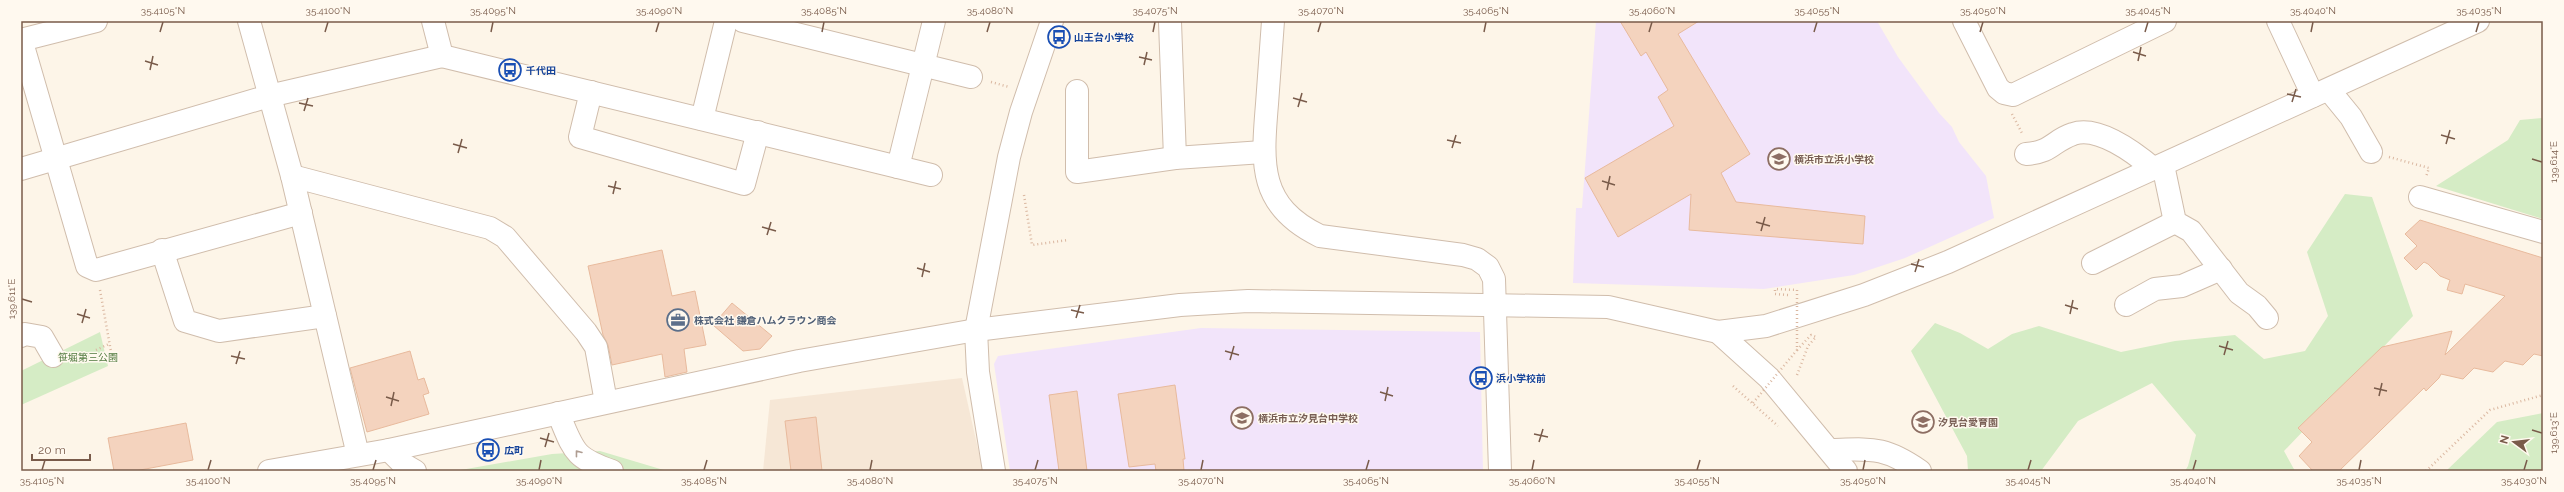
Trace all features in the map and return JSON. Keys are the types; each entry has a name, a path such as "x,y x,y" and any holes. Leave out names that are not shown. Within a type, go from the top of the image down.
{"street":[{"path":"96,21 21,40 87,266 96,270 162,250 301,213"},
{"path":"249,21 292,176 358,455"},
{"path":"433,21 442,56"},
{"path":"702,119 726,21"},
{"path":"743,21 971,77"},
{"path":"898,167 934,21"},
{"path":"994,471 978,372 976,330 1009,157 1021,112 1052,21"},
{"path":"1273,21 1263,152 1267,177 1275,198 1286,213 1302,227 1320,236 1463,256 1477,259 1488,267 1494,279 1500,471"},
{"path":"1964,21 1998,88 2004,93 2013,95 2125,29 2165,21"},
{"path":"2278,21 2321,93 2351,117 2371,152"},
{"path":"269,471 389,450 799,361 976,330 1180,305 1248,301 1608,307 1718,332 1766,326 1898,283 2037,223 2478,21"},
{"path":"1170,22 1176,158"},
{"path":"21,169 269,96 442,56 931,175"},
{"path":"1077,91 1077,172 1176,158 1263,152"},
{"path":"591,92 580,137 744,184 758,132"},
{"path":"2026,147 2043,153 2073,134 2091,132 2107,137 2159,167 2175,222 2191,231 2239,294 2257,306 2267,318"},
{"path":"292,176 490,228 505,237 586,332 596,347 606,402"},
{"path":"2420,196 2543,232"},
{"path":"2093,263 2175,222"},
{"path":"162,250 185,321 219,331 325,316"},
{"path":"2126,305 2155,289 2182,286 2221,269"},
{"path":"1718,332 1769,378 1846,471"},
{"path":"21,336 25,334 42,337 53,356"},
{"path":"558,414 572,446 581,458 612,471"},
{"path":"1830,450 1868,448 1885,451 1899,456 1920,471"},
{"path":"389,450 402,464 415,471"}],"path":[{"path":"2010,109 2026,147"},
{"path":"2371,152 2429,168 2420,196"},
{"path":"1023,189 1032,245 1068,240"},
{"path":"96,270 113,363"},
{"path":"1788,294 1774,294 1775,289 1797,290 1797,350"},
{"path":"1753,403 1811,335 1816,337 1808,346 1797,375"},
{"path":"96,350 109,344"},
{"path":"1733,386 1778,426"},
{"path":"2426,471 2490,410 2543,395"}],"shaded area":[{"name":"横浜市立浜小学校","path":"1596,21 1877,21 1898,57 1939,113 1952,127 1959,142 1986,176 1994,218 1905,258 1854,275 1764,289 1573,283 1576,208 1582,208"},
{"name":"横浜市立汐見台中学校","path":"1201,328 1480,332 1483,471 1010,471 994,364 998,356"},
{"path":"962,378 983,471 763,471 770,400"}],"green space":[{"path":"2543,118 2543,219 2436,186 2508,140 2520,120"},
{"path":"2345,194 2372,197 2413,316 2284,451 2295,471 2185,471 2188,466 2196,435 2152,383 2078,421 2041,471 1968,471 1967,456 1911,351 1935,323 1960,333 1988,349 2012,334 2039,326 2121,352 2175,341 2235,335 2264,359 2305,351 2328,316 2307,252"},
{"name":"笹堀第三公園","path":"100,332 108,366 21,405 21,371"},
{"path":"2543,413 2543,471 2446,471 2497,422"},
{"path":"600,451 667,471 455,471 552,454"}],"building":[{"path":"1620,21 1699,21 1678,34 1750,154 1721,173 1736,202 1865,216 1863,244 1689,230 1691,194 1618,237 1585,178 1674,126 1658,97 1668,90 1646,52 1641,56"},
{"path":"2420,220 2543,258 2543,356 2534,354 2523,365 2505,361 2493,372 2474,368 2463,379 2441,374 2426,391 2424,388 2339,471 2313,471 2299,456 2312,442 2298,428 2382,347 2452,331 2445,355 2505,296 2465,284 2462,294 2447,290 2450,280 2440,276 2428,264 2424,262 2416,270 2404,258 2417,246 2405,234"},
{"path":"662,250 672,296 695,291 706,345 684,349 687,372 665,377 662,354 612,365 608,345 603,335 588,266"},
{"path":"732,303 772,336 760,349 743,351 713,325"},
{"path":"410,351 418,380 424,378 429,393 423,395 429,414 367,432 350,368"},
{"path":"1175,385 1185,459 1183,459 1184,471 1156,471 1155,464 1129,467 1118,394"},
{"path":"1077,391 1087,471 1059,471 1049,395"},
{"path":"816,417 822,471 791,471 785,421"},
{"path":"186,423 193,460 135,471 114,471 108,438"}],"place":[{"name":"山王台小学校","path":"1059,37"},
{"name":"千代田","path":"510,70"},
{"name":"横浜市立浜小学校","path":"1779,159"},
{"name":"株式会社 鎌倉ハムクラウン商会","path":"678,320"},
{"name":"浜小学校前","path":"1481,378"},
{"name":"横浜市立汐見台中学校","path":"1242,418"},
{"name":"汐見台愛育園","path":"1923,422"},
{"name":"広町","path":"488,450"}]}
